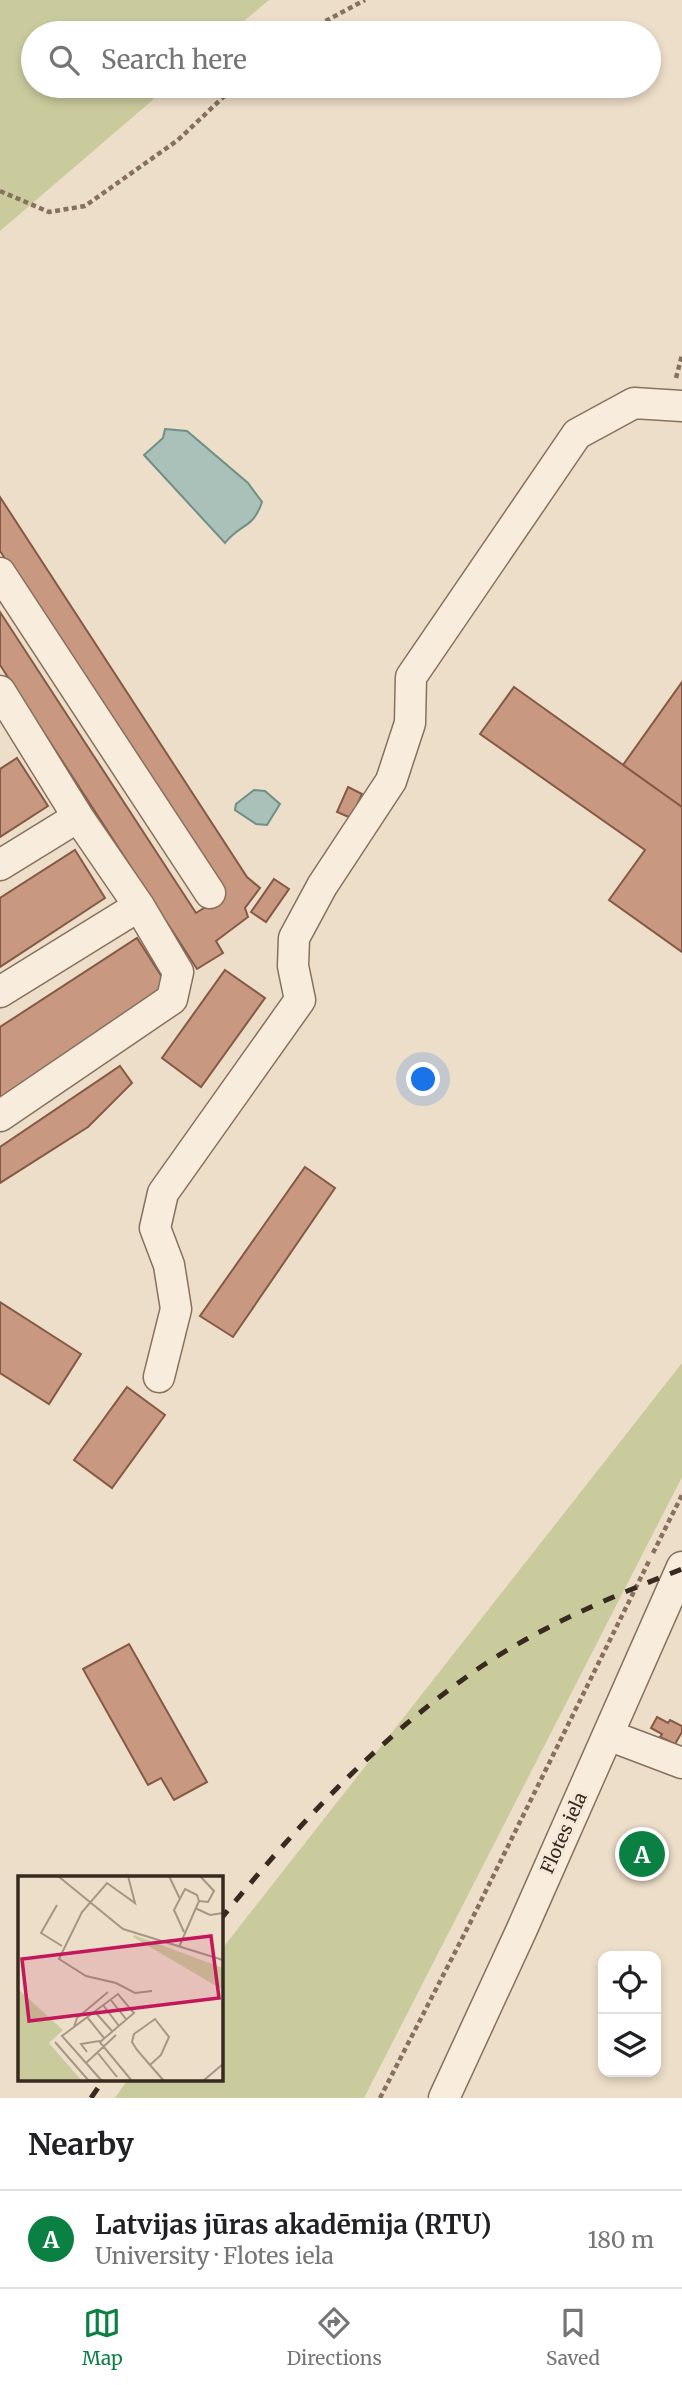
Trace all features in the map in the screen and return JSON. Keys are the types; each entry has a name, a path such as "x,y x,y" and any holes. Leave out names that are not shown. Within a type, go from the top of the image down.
{"street":[{"path":"159,1377 176,1309 169,1265 155,1228 163,1193 300,1000 293,966 294,938 322,886 391,781 410,723 411,677 577,434 634,403 682,407"},
{"path":"0,573 210,893"},
{"path":"0,691 10,728 78,817 139,906 177,972 172,999 0,1116"},
{"path":"0,865 78,817"},
{"path":"0,992 139,906"},
{"name":"Flotes iela","path":"444,2098 682,1567"},
{"path":"608,1735 682,1763"}],"path":[{"path":"326,21 365,0"},
{"path":"0,191 49,212 85,206 178,140 222,98"},
{"path":"380,2098 469,1925 682,1495"}],"green space":[{"path":"0,0 269,0 244,21 21,21 21,98 155,98 0,231"},
{"path":"682,1363 682,1477 364,2098 115,2098 127,2080 222,2080 222,1949"}],"shaded area":[{"path":"165,429 187,431 248,483 262,502 251,522 225,543 144,455 163,438"},
{"path":"254,790 265,791 280,804 267,825 256,824 235,810 236,804"}],"building":[{"path":"0,497 247,877 260,888 245,908 248,917 216,941 223,953 197,969 0,665 0,612 196,913 223,896 0,551"},
{"path":"682,682 682,807 623,765"},
{"path":"514,687 682,807 682,952 609,900 645,850 480,734"},
{"path":"17,758 48,806 0,837 0,769"},
{"path":"348,787 362,794 351,818 337,812"},
{"path":"75,850 105,898 0,967 0,898"},
{"path":"274,879 289,889 266,922 251,912"},
{"path":"137,938 169,988 0,1098 0,1027"},
{"path":"225,970 265,998 201,1087 162,1058"},
{"path":"120,1066 132,1083 88,1127 0,1183 0,1147"},
{"path":"305,1167 335,1188 233,1337 200,1316"},
{"path":"0,1302 81,1354 49,1404 0,1373"},
{"path":"127,1387 165,1415 112,1488 74,1460"},
{"path":"129,1644 207,1782 174,1800 161,1778 148,1785 83,1669"},
{"path":"657,1717 682,1726 682,1732 675,1744 660,1737 662,1734 651,1728"}],"railway":[{"path":"222,1918 279,1850 342,1783 409,1721 445,1693 482,1666 554,1624 682,1569"},
{"path":"91,2098 103,2080"}],"place":[{"name":"Latvijas jūras akadēmija (RTU)","path":"642,1854"}]}
